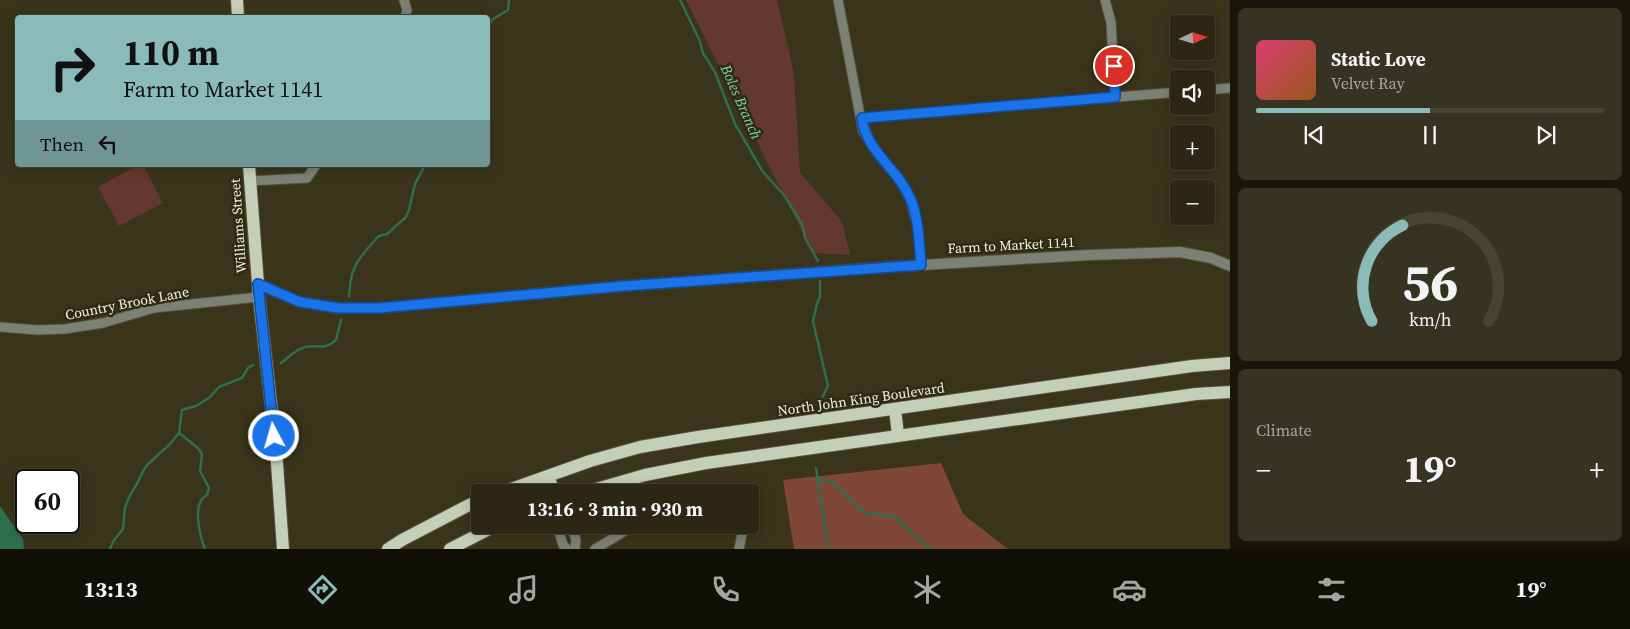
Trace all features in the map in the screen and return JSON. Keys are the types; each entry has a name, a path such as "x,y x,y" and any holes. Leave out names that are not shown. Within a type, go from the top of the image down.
{"main road":[{"path":"236,0 238,15"},
{"name":"Williams Street","path":"249,167 258,290 276,449 283,549"},
{"name":"North John King Boulevard","path":"526,484 590,461 640,447 698,437 1192,366 1230,363"},
{"path":"614,484 645,475 706,463 1186,395 1230,392"},
{"path":"895,409 898,435"},
{"path":"548,476 551,484"},
{"path":"388,549 471,505"},
{"path":"450,549 479,534"}],"street":[{"path":"838,0 864,131 876,152 888,164 910,199 918,228 921,265"},
{"path":"1105,0 1111,22 1115,97"},
{"path":"404,1 407,10 406,15"},
{"path":"1215,89 1230,88"},
{"path":"862,118 1170,93"},
{"path":"250,181 307,178 315,167"},
{"name":"Farm to Market 1141","path":"258,290 300,302 338,308 379,308 615,287 1089,254 1180,252 1211,258 1230,266"},
{"name":"Country Brook Lane","path":"0,327 37,330 65,329 103,323 154,308 258,290"},
{"path":"560,534 563,545 567,549"},
{"path":"574,534 576,540 575,549"},
{"path":"596,549 620,534"},
{"path":"738,549 742,534"}],"shaded area":[{"path":"686,0 777,0 794,73 800,172 842,222 850,255 813,253"},
{"path":"134,167 144,167 163,203 119,226 98,187"},
{"path":"941,463 963,514 1008,549 794,549 783,480"},
{"path":"0,506 15,528 15,534 20,534 23,539 24,549 0,549"}],"waterway":[{"path":"490,23 493,19 508,10 509,0"},
{"name":"Boles Branch","path":"680,0 699,39 703,53 715,72 735,124 763,172 784,195 802,224 805,238 818,261"},
{"path":"349,297 350,282 358,261 379,236 387,234 406,217 415,184 424,167"},
{"name":"Boles Branch","path":"820,281 820,297 813,321 828,386 821,400"},
{"path":"281,363 302,348 324,346 332,343 336,340 341,320"},
{"path":"110,549 114,540 123,529 125,508 143,471 179,433 182,410 196,406 210,397 219,387 242,378 248,368 253,365"},
{"path":"179,433 198,448 202,454 200,471 209,488 207,495 199,505 198,520 205,549"},
{"name":"Boles Branch","path":"816,468 828,549"},
{"path":"818,480 832,482 862,511 895,517 930,549"}],"route":[{"path":"274,436 258,284 300,302 338,308 379,308 624,286 921,265 918,228 910,199 898,178 870,142 864,131 862,118 1115,97 1114,66"}]}
